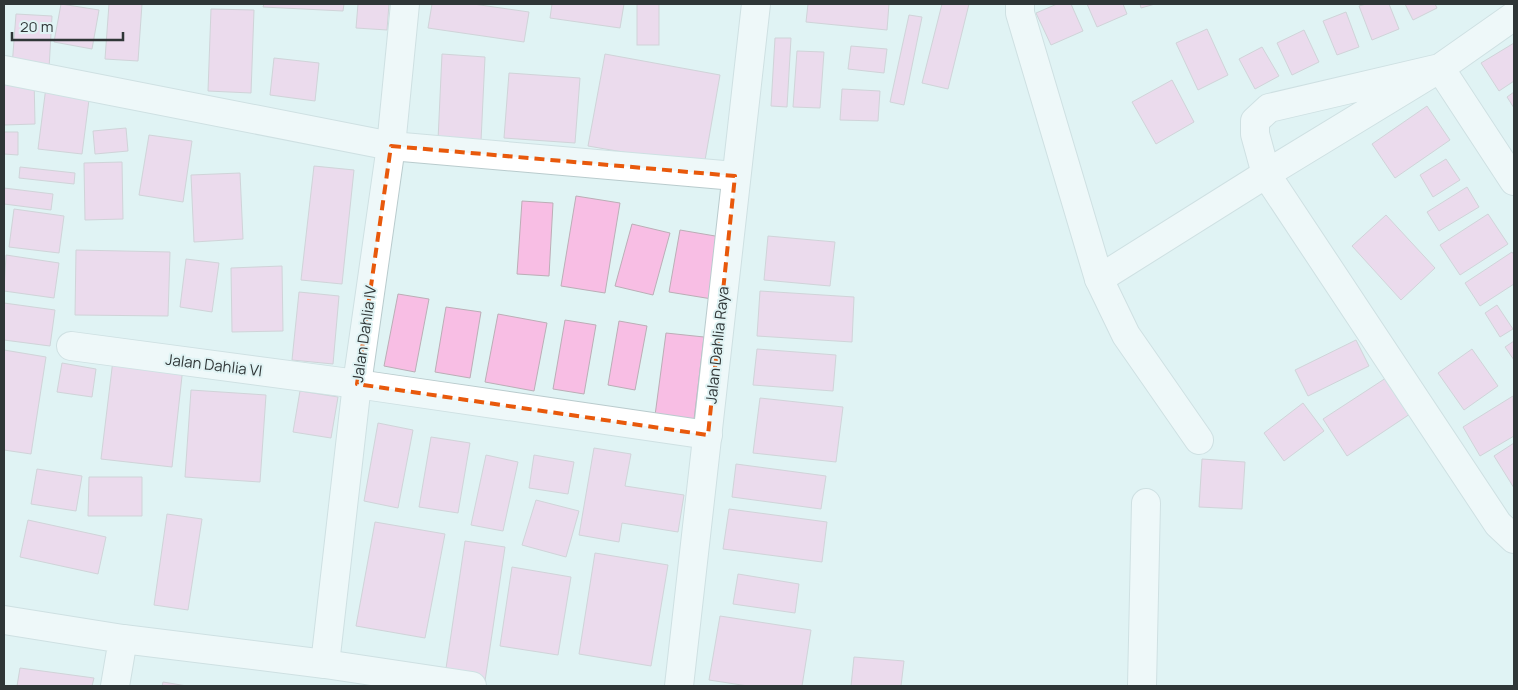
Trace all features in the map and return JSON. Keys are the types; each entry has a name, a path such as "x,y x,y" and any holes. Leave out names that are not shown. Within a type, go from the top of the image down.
{"street":[{"name":"Jalan Dahlia IV","path":"324,664 357,384 391,146 405,4"},
{"name":"Jalan Dahlia Raya","path":"679,686 735,176 756,4"},
{"path":"1020,4 1020,13 1099,279 1126,334 1199,440"},
{"path":"1099,279 1440,68 1514,16"},
{"path":"1440,68 1269,108 1255,121 1254,134 1266,174 1498,524 1514,539"},
{"path":"1440,68 1514,180"},
{"path":"4,70 391,146 735,176"},
{"name":"Jalan Dahlia VI","path":"71,346 708,434"},
{"path":"1142,686 1146,503"},
{"path":"4,620 123,639 324,664 428,683 472,686"},
{"path":"115,686 123,639"}],"highlighted area":[{"path":"391,146 735,176 708,435 357,384"}],"building":[{"path":"61,4 99,10 92,49 54,42"},
{"path":"109,4 142,4 138,61 105,59"},
{"path":"264,4 344,4 343,11 263,7"},
{"path":"358,4 389,4 387,30 356,28"},
{"path":"432,4 473,4 529,12 524,42 428,28"},
{"path":"552,4 624,4 620,28 550,18"},
{"path":"637,4 659,4 659,45 637,45"},
{"path":"808,4 889,4 887,30 806,22"},
{"path":"942,4 969,4 948,89 922,83"},
{"path":"1057,4 1071,4 1083,31 1051,45 1036,13"},
{"path":"1087,4 1123,4 1127,14 1097,27"},
{"path":"1140,4 1155,4 1141,8"},
{"path":"1366,4 1389,4 1399,29 1372,40 1359,6"},
{"path":"1405,4 1435,4 1437,8 1413,20"},
{"path":"211,9 254,10 251,93 208,91"},
{"path":"1346,12 1359,47 1337,55 1323,21"},
{"path":"16,14 52,16 49,69 12,67"},
{"path":"909,15 922,17 904,105 890,102"},
{"path":"1207,29 1228,75 1198,90 1176,43"},
{"path":"1304,30 1319,62 1292,75 1277,43"},
{"path":"775,38 791,38 787,107 771,106"},
{"path":"1514,43 1514,81 1499,91 1481,63"},
{"path":"851,46 887,49 884,73 848,69"},
{"path":"1262,47 1279,76 1255,89 1239,59"},
{"path":"797,51 824,52 820,108 793,107"},
{"path":"442,54 485,57 481,141 438,140"},
{"path":"605,54 720,75 704,166 588,146"},
{"path":"274,58 319,63 315,101 270,95"},
{"path":"509,73 580,78 575,143 504,138"},
{"path":"34,77 35,124 4,125 4,78"},
{"path":"1172,80 1194,122 1156,144 1132,102"},
{"path":"46,87 90,92 82,154 38,149"},
{"path":"842,89 880,91 878,121 840,120"},
{"path":"1514,92 1514,108 1507,97"},
{"path":"1427,106 1450,140 1395,178 1372,144"},
{"path":"126,128 128,151 95,154 93,131"},
{"path":"4,132 18,132 18,155 4,154"},
{"path":"149,135 192,141 183,202 139,195"},
{"path":"1446,159 1460,180 1433,197 1420,175"},
{"path":"122,162 123,219 85,220 84,163"},
{"path":"314,166 354,170 342,284 301,280"},
{"path":"20,167 75,173 74,184 19,178"},
{"path":"240,173 243,239 194,242 191,175"},
{"path":"1467,187 1479,207 1439,231 1427,212"},
{"path":"4,188 53,194 51,210 4,204"},
{"path":"576,196 620,203 605,293 561,286"},
{"path":"522,201 553,203 549,276 517,274"},
{"path":"14,209 64,216 59,253 9,247"},
{"path":"1488,214 1508,244 1460,275 1440,245"},
{"path":"1386,215 1435,268 1401,300 1352,246"},
{"path":"632,224 670,233 653,295 615,286"},
{"path":"680,230 721,237 712,299 669,292"},
{"path":"768,236 835,242 830,286 764,280"},
{"path":"76,250 170,252 168,316 75,315"},
{"path":"1512,252 1514,255 1514,284 1480,306 1465,283"},
{"path":"6,255 59,263 54,298 4,291"},
{"path":"186,259 219,263 212,312 180,307"},
{"path":"282,266 283,331 232,332 231,268"},
{"path":"760,291 854,297 852,342 757,336"},
{"path":"299,292 339,296 333,364 292,360"},
{"path":"398,294 429,299 415,372 384,366"},
{"path":"4,303 55,310 50,346 4,340"},
{"path":"1497,305 1513,329 1500,337 1485,313"},
{"path":"446,307 481,312 470,378 435,372"},
{"path":"498,314 547,323 534,391 485,382"},
{"path":"565,320 596,325 584,394 553,389"},
{"path":"619,321 647,326 635,390 608,385"},
{"path":"666,333 704,337 693,428 654,423"},
{"path":"1356,340 1369,366 1308,396 1295,370"},
{"path":"1514,341 1514,360 1505,347"},
{"path":"757,349 836,355 833,391 753,385"},
{"path":"1472,349 1498,386 1464,410 1438,373"},
{"path":"4,350 46,357 31,454 4,450"},
{"path":"113,360 183,367 172,467 101,459"},
{"path":"62,363 96,369 92,397 57,392"},
{"path":"1389,376 1413,412 1347,456 1323,419"},
{"path":"191,390 266,395 260,482 185,477"},
{"path":"300,391 338,397 331,438 293,432"},
{"path":"1513,396 1514,436 1480,456 1463,427"},
{"path":"760,398 843,407 836,462 753,453"},
{"path":"1303,403 1324,431 1284,461 1264,433"},
{"path":"378,423 413,430 398,508 364,501"},
{"path":"431,437 470,443 458,513 419,507"},
{"path":"1514,443 1514,488 1494,456"},
{"path":"594,448 631,454 625,486 684,495 678,532 622,523 619,542 579,535"},
{"path":"486,455 518,462 503,531 471,525"},
{"path":"534,455 574,462 568,494 529,488"},
{"path":"1202,459 1245,462 1242,509 1199,507"},
{"path":"736,464 826,476 821,509 732,497"},
{"path":"37,469 82,476 76,511 31,504"},
{"path":"89,477 142,477 142,516 88,516"},
{"path":"536,500 579,511 566,557 522,545"},
{"path":"729,509 827,522 822,562 723,549"},
{"path":"167,514 202,519 188,610 154,605"},
{"path":"28,520 106,537 98,574 20,557"},
{"path":"375,522 445,534 425,638 356,626"},
{"path":"465,541 505,547 485,681 445,675"},
{"path":"595,553 668,565 651,666 579,654"},
{"path":"512,567 571,577 558,655 500,646"},
{"path":"738,574 799,584 795,613 733,604"},
{"path":"720,616 811,630 802,686 748,686 709,680"},
{"path":"854,657 904,661 901,686 851,686"},
{"path":"20,668 94,678 92,686 17,686"},
{"path":"163,682 187,686 162,686"}]}
